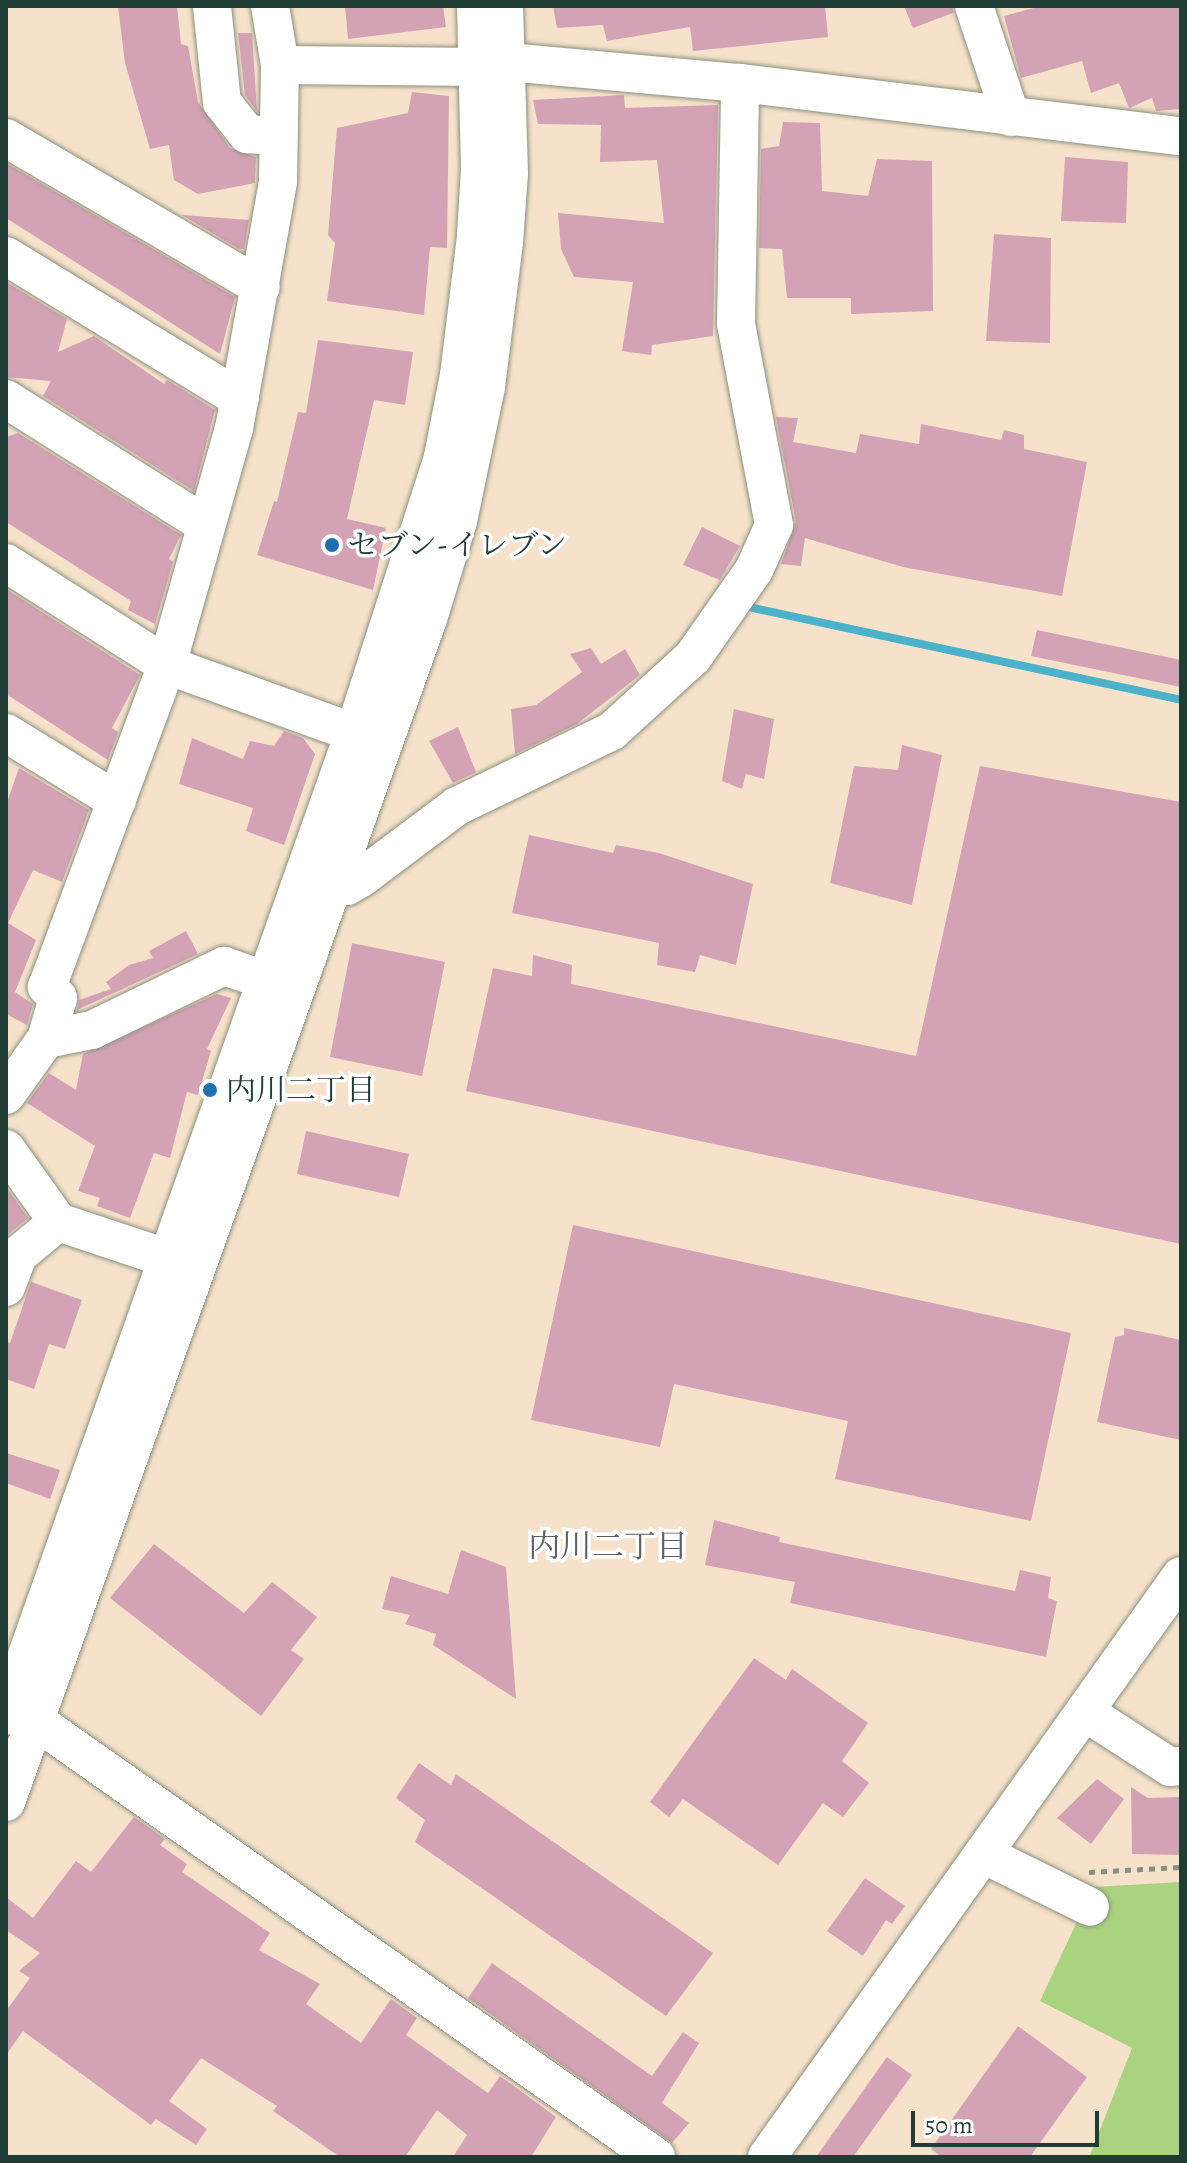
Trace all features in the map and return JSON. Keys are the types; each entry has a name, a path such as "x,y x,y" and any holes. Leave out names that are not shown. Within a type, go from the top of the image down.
{"street":[{"path":"212,6 222,102 247,134 278,136"},
{"path":"6,1095 46,1039 58,998 47,987 167,665 240,399 278,181 280,65 270,6"},
{"path":"6,1802 13,1716 182,1263 369,738 458,521 486,387 509,174 494,64 476,6"},
{"path":"494,64 504,6"},
{"path":"974,6 1011,117"},
{"path":"280,65 494,64 740,83 1181,136"},
{"path":"330,887 347,886 361,878 457,806 612,731 693,657 754,570 774,525 736,323 740,83"},
{"path":"6,138 261,287"},
{"path":"6,256 240,399"},
{"path":"6,399 206,525"},
{"path":"6,563 167,665 369,738"},
{"path":"6,733 117,801"},
{"path":"280,985 330,887 369,738"},
{"path":"46,1039 92,1030 224,966 280,985"},
{"path":"6,1149 58,1222 182,1263"},
{"path":"6,1287 18,1255 58,1222"},
{"path":"767,2157 1181,1576"},
{"path":"1085,1712 1170,1767 1181,1766"},
{"path":"13,1716 656,2157"},
{"path":"985,1855 1090,1907"}],"path":[{"path":"1074,1872 1181,1867"}],"green space":[{"path":"1181,1882 1181,2157 1096,2157 1090,2155 1132,2048 1040,2001 1093,1887"}],"building":[{"path":"118,6 177,6 181,44 188,46 198,102 230,148 256,157 255,183 198,194 174,180 169,145 150,149 125,63"},
{"path":"345,6 443,6 446,27 348,39"},
{"path":"553,6 825,6 828,37 693,51 690,27 607,41 603,25 557,28"},
{"path":"904,6 953,6 953,13 913,28"},
{"path":"1041,6 1181,6 1181,109 1156,111 1152,98 1129,108 1119,83 1091,93 1082,61 1021,78 1004,16"},
{"path":"238,33 252,33 257,111 245,95"},
{"path":"412,92 449,96 447,248 430,247 424,315 327,301 335,243 328,235 337,128 408,113"},
{"path":"624,95 625,108 718,105 713,336 652,345 651,355 622,351 633,282 574,277 561,249 558,213 664,223 657,160 600,162 601,125 538,124 533,100"},
{"path":"783,122 820,123 822,191 868,196 877,159 932,161 933,311 851,314 851,298 787,298 782,249 759,248 761,149 779,146"},
{"path":"1065,157 1128,162 1126,223 1061,221"},
{"path":"6,163 235,297 220,354 6,218"},
{"path":"182,215 249,220 244,249 239,249"},
{"path":"994,234 1051,238 1050,343 986,341"},
{"path":"6,282 67,319 58,352 94,336 164,384 167,380 215,410 194,491 43,396 51,381 6,377"},
{"path":"318,340 413,352 405,405 374,400 347,519 386,528 373,590 257,555 274,501 277,502 298,412 306,413"},
{"path":"776,417 798,418 793,442 856,453 860,434 919,444 921,424 1001,440 1004,430 1024,435 1024,449 1087,462 1062,596 903,567 805,538 801,566 781,564 796,522"},
{"path":"18,433 181,535 169,559 173,562 155,624 128,610 131,601 6,522 6,437"},
{"path":"702,527 740,546 720,580 683,565"},
{"path":"6,589 140,675 112,728 118,732 108,760 6,694"},
{"path":"1037,630 1181,660 1181,687 1031,656"},
{"path":"591,648 601,664 625,649 640,675 577,724 515,754 511,709 536,705 582,672 570,654"},
{"path":"734,709 774,719 764,779 746,774 742,789 722,781"},
{"path":"458,727 476,772 453,783 429,741"},
{"path":"284,731 303,738 315,754 284,845 246,831 253,808 179,784 192,738 243,759 250,741 274,746"},
{"path":"902,745 942,755 912,905 830,883 854,766 898,770"},
{"path":"980,766 1181,802 1181,1244 466,1091 493,968 532,976 533,955 572,965 571,984 916,1056"},
{"path":"19,768 89,810 62,882 33,870 8,923 36,940 15,992 33,1004 27,1025 6,1014 6,805"},
{"path":"529,835 613,853 616,845 659,853 753,884 736,965 700,955 695,972 657,965 659,943 512,913"},
{"path":"186,931 198,954 77,1010 79,1000 111,989 106,982 129,965 153,958 149,951"},
{"path":"352,943 445,962 422,1076 330,1057"},
{"path":"217,994 231,998 207,1049 211,1051 198,1095 187,1092 170,1158 154,1153 130,1218 97,1206 100,1198 78,1191 95,1146 27,1103 49,1073 76,1090 83,1054"},
{"path":"306,1131 409,1154 399,1197 297,1174"},
{"path":"6,1187 28,1218 6,1236"},
{"path":"573,1225 1071,1333 1031,1521 835,1479 848,1421 674,1384 660,1447 531,1420"},
{"path":"31,1282 82,1300 65,1349 49,1344 34,1389 6,1379 6,1341 10,1343"},
{"path":"1124,1328 1181,1340 1181,1440 1097,1422 1115,1337 1124,1335"},
{"path":"6,1453 60,1470 50,1499 6,1483"},
{"path":"714,1520 780,1537 779,1542 1015,1591 1020,1570 1051,1577 1048,1598 1057,1601 1046,1657 790,1603 795,1582 705,1565"},
{"path":"154,1544 244,1613 272,1582 317,1617 291,1650 304,1659 261,1716 110,1598"},
{"path":"461,1550 506,1567 516,1699 433,1645 436,1634 405,1624 410,1615 382,1609 391,1576 448,1594"},
{"path":"754,1658 786,1680 792,1669 868,1723 842,1761 869,1783 843,1817 823,1803 778,1865 683,1799 669,1817 650,1802"},
{"path":"419,1763 451,1785 456,1774 713,1953 666,2016 415,1842 425,1820 396,1798"},
{"path":"1097,1779 1124,1799 1091,1844 1057,1818"},
{"path":"1131,1787 1148,1798 1181,1797 1181,1855 1132,1854"},
{"path":"134,1817 165,1839 160,1845 187,1864 182,1872 270,1933 259,1950 320,1984 306,2004 361,2043 391,1999 417,2018 406,2035 488,2093 500,2076 556,2117 531,2157 453,2157 467,2135 437,2110 405,2157 340,2157 273,2111 277,2106 201,2058 169,2101 207,2129 196,2145 156,2119 151,2125 23,2031 6,2055 6,2011 30,1978 19,1971 40,1953 6,1930 6,1897 33,1918 76,1861 91,1872"},
{"path":"865,1878 905,1906 892,1924 886,1920 863,1956 827,1931"},
{"path":"492,1963 652,2076 683,2032 699,2043 662,2103 689,2123 672,2143 468,1998"},
{"path":"1018,2026 1087,2077 1030,2157 942,2157 931,2149"},
{"path":"887,2057 912,2075 853,2157 816,2157"}],"waterway":[{"path":"753,608 1181,700"}],"place":[{"name":"セブン-イレブン","path":"332,545"},
{"name":"内川二丁目","path":"210,1090"}],"district":[{"name":"内川二丁目","path":"608,1546"}]}
